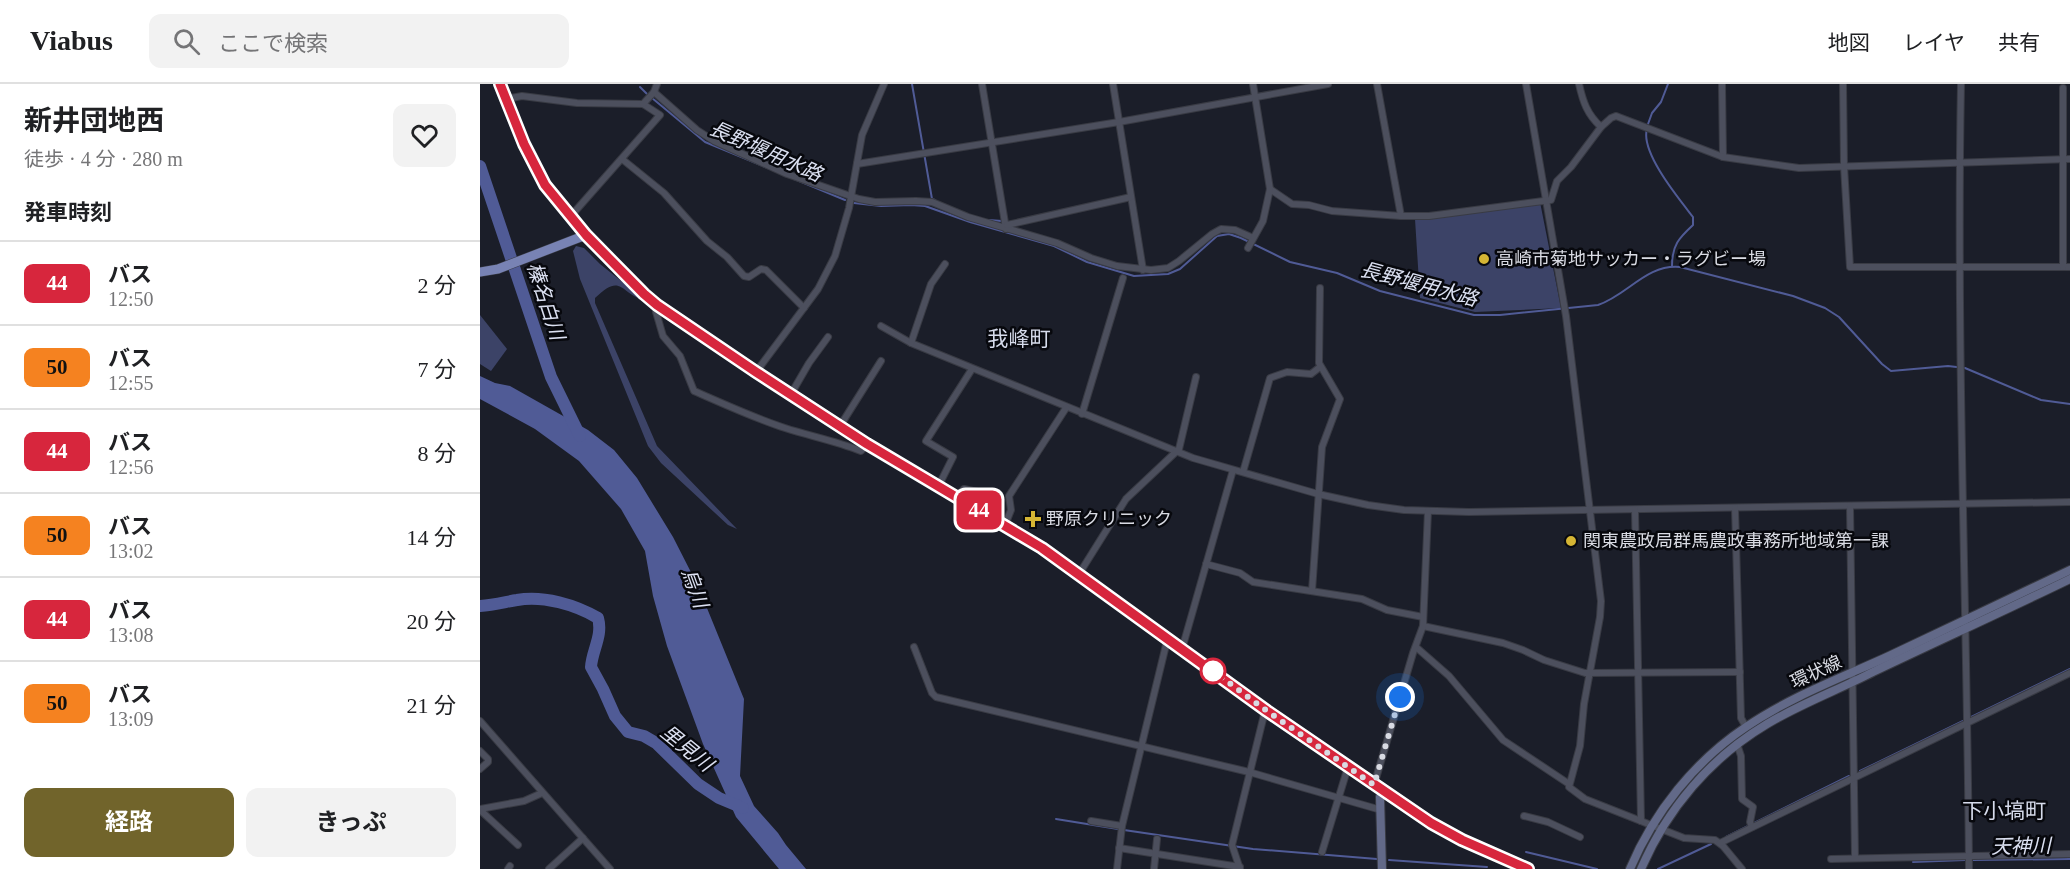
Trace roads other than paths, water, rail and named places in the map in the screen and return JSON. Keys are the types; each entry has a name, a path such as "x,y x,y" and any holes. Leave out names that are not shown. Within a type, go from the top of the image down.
{"main road":[{"path":"500,84 534,166 545,185 586,235 657,305 867,444 1005,525 1079,574 1267,711 1431,823 1462,840 1528,869"},
{"path":"481,272 498,269 586,235"}],"street":[{"path":"643,104 654,92 657,84"},
{"path":"756,372 823,281 835,256 851,197 862,135 884,84"},
{"path":"982,84 1006,227"},
{"path":"1113,84 1143,270"},
{"path":"654,92 697,130 723,146 787,174 851,197 875,202 932,202 968,218 1063,245 1110,264 1143,270 1162,269 1174,265 1221,229 1235,230 1250,243 1263,221 1270,189 1253,84"},
{"path":"857,164 1119,122 1328,84"},
{"path":"1377,84 1401,216"},
{"path":"1526,84 1565,310 1601,609 1580,746 1569,784 1571,790 1585,800 1684,838 1710,839 1719,843 1742,869"},
{"path":"1579,84 1584,105 1601,127"},
{"path":"1722,84 1723,157"},
{"path":"1843,84 1844,166 1850,267 2066,267 2066,159 2063,88"},
{"path":"1961,84 1960,368 1969,869"},
{"path":"506,99 522,96 577,103 643,104 648,105 660,115 570,217"},
{"path":"1270,189 1292,204 1309,205 1332,211 1401,216 1428,216 1551,200 1557,181 1571,167 1601,127 1611,118 1621,117 1723,157 1799,168 2066,159"},
{"path":"622,159 664,193 707,241 727,257 744,276 749,277 761,269 766,270 804,308"},
{"path":"1006,227 1131,197"},
{"path":"911,343 932,284 945,264"},
{"path":"1082,414 1123,278"},
{"path":"1311,591 1322,447 1340,399 1320,367 1318,358 1320,288"},
{"path":"657,305 656,312 663,336 680,356 694,390 737,410 788,429 861,451 867,444"},
{"path":"881,326 911,343 1177,453 1318,494 1368,505 1428,511 1590,511 2070,501"},
{"path":"791,394 828,337"},
{"path":"840,426 881,361"},
{"path":"1243,472 1270,378 1287,372 1311,374 1320,367"},
{"path":"938,487 953,457 926,441 972,369"},
{"path":"1079,574 1126,499 1177,453 1196,377"},
{"path":"1005,525 1011,510 1010,496 1066,408"},
{"path":"1180,648 1184,642 1233,470"},
{"path":"957,498 964,489 992,495"},
{"path":"1850,506 1855,858"},
{"path":"1735,508 1741,718 1746,727"},
{"path":"1635,510 1641,820"},
{"path":"1382,869 1379,788 1423,626 1428,511"},
{"path":"1206,564 1240,573 1253,582 1362,599 1387,610 1423,617"},
{"name":"環状線","path":"1641,869 1661,829 1689,791 1714,764 1737,744 1775,719 1853,677 1965,624 2070,570"},
{"name":"環状線","path":"1965,624 2070,579"},
{"path":"1423,626 1503,643 1544,660 1590,673 1740,672"},
{"path":"1117,869 1122,826 1169,640"},
{"path":"914,647 932,693 936,697 1249,772 1381,810"},
{"path":"1416,647 1449,676 1503,740 1569,784"},
{"path":"1719,843 2070,673"},
{"name":"環状線","path":"1630,869 1652,825 1671,797 1710,755 1746,727 1796,699 1853,677"},
{"path":"1119,848 1240,868 1232,845 1249,772 1267,711"},
{"path":"480,721 610,869"},
{"path":"1737,744 1741,756 1742,799 1753,807 1750,822 1752,827"},
{"path":"480,751 488,759 488,762 480,769"},
{"path":"1322,852 1348,767"},
{"path":"480,809 525,801 542,793"},
{"path":"480,809 518,845"},
{"path":"1524,816 1548,822 1580,837"},
{"path":"1091,821 1122,826"},
{"path":"549,869 582,838"},
{"path":"1154,869 1157,839"},
{"path":"1831,859 2070,854"}],"water":[{"name":"烏川","path":"480,376 495,383 510,386 588,430 614,450 637,478 673,537 698,586 744,699 740,776 754,806 806,869 779,869 736,817 703,744 667,646 653,596 645,551 621,509 579,461 535,429 480,399"}],"waterway":[{"path":"912,84 932,199 935,200"},
{"path":"1648,124 1668,84"},
{"name":"長野堰用水路","path":"640,87 647,94"},
{"name":"長野堰用水路","path":"652,98 705,142 845,200"},
{"path":"1647,129 1646,139 1655,162 1670,187 1693,217 1693,225 1680,238 1675,247 1672,266"},
{"name":"榛名白川","path":"480,166 551,377 580,436"},
{"name":"長野堰用水路","path":"854,203 881,206 925,206 970,222 1054,246 1087,262 1134,276 1168,274 1180,269 1217,236 1229,234 1290,262 1337,273 1380,291 1474,315 1500,315 1598,305 1657,270 1680,267 1793,296 1825,308 1839,317 1891,371 1948,366 1965,368 2041,400 2070,404"},
{"path":"988,220 1002,221"},
{"name":"里見川","path":"480,606 527,599 548,600 570,605 598,618 599,631 591,667 615,716 628,732 644,736 656,743 698,784 719,798 743,808"},
{"path":"1860,771 2070,669"},
{"path":"1726,837 1849,776"},
{"path":"1056,819 1118,829"},
{"path":"1124,830 1253,849 1377,859"},
{"path":"1658,869 1711,844"},
{"path":"1526,852 1597,869"},
{"name":"天神川","path":"1973,860 2070,859"},
{"path":"1389,860 1487,867"},
{"name":"天神川","path":"1913,862 1965,860"}],"place":[{"name":"高崎市菊地サッカー・ラグビー場","path":"1484,259"},
{"name":"野原クリニック","path":"1033,519"},
{"name":"関東農政局群馬農政事務所地域第一課","path":"1571,541"}],"district":[{"name":"我峰町","path":"1019,339"},
{"name":"下小塙町","path":"2004,811"}]}
